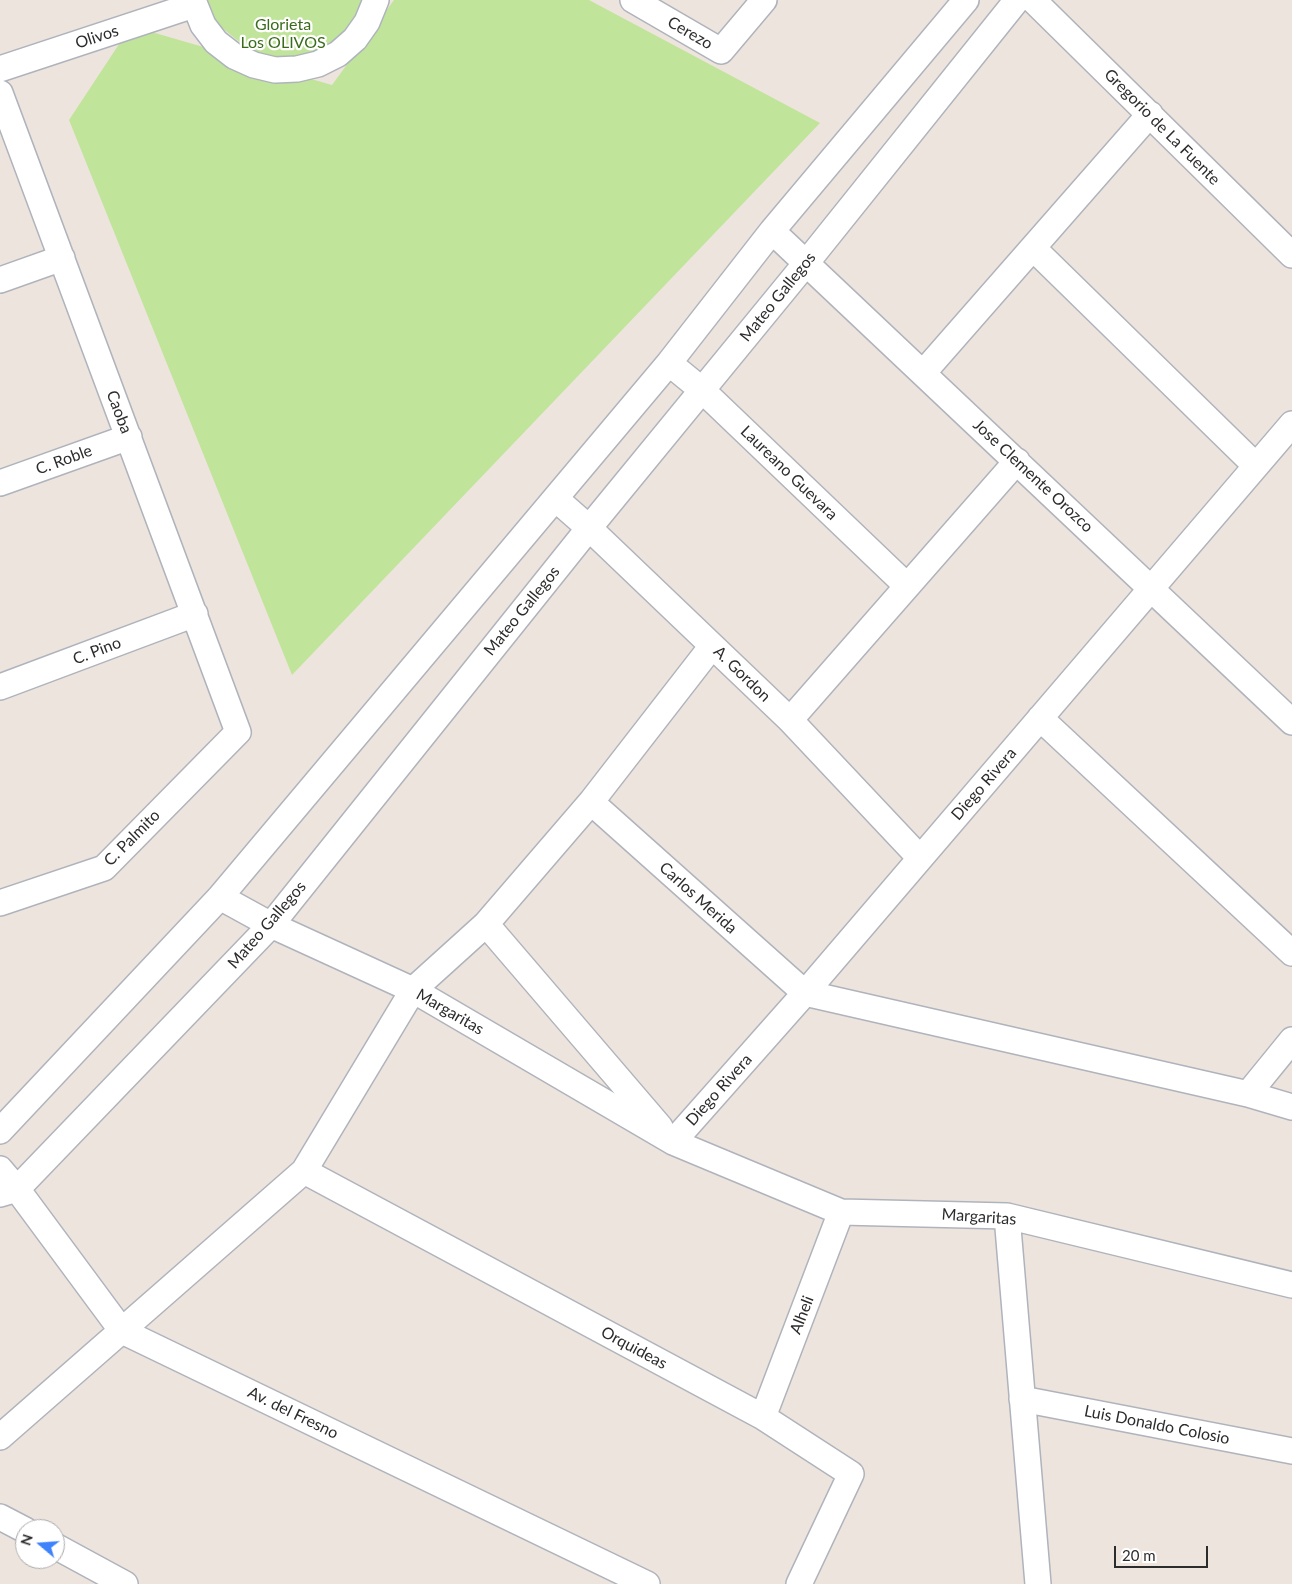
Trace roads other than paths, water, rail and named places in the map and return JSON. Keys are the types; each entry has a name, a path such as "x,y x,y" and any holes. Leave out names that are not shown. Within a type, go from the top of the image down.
{"street":[{"path":"193,2 203,25 216,42 240,59 254,65 275,70 297,69 318,64 338,54 355,39 367,22 376,0"},
{"name":"Cerezo","path":"632,0 721,51 764,0"},
{"path":"0,1131 220,897 556,499 669,363 772,231 966,0"},
{"name":"Mateo Gallegos","path":"9,1191 270,925 589,528 1018,0"},
{"name":"Gregorio de La Fuente","path":"1033,0 1292,255"},
{"name":"Olivos","path":"0,69 193,2"},
{"name":"Caoba","path":"0,93 238,732"},
{"path":"923,373 1150,114"},
{"name":"Jose Clemente Orozco","path":"772,231 1292,722"},
{"path":"1033,248 1256,466"},
{"path":"0,280 62,258"},
{"name":"Laureano Guevara","path":"669,363 702,390 907,586"},
{"name":"Diego Rivera","path":"673,1142 805,993 1292,424"},
{"name":"C. Roble","path":"0,483 128,437"},
{"path":"790,720 1017,461"},
{"name":"A. Gordon","path":"556,499 589,528 790,720 920,858"},
{"name":"C. Pino","path":"0,688 195,614"},
{"path":"0,1437 304,1171 413,990 486,924 591,802 712,646"},
{"path":"1040,718 1292,953"},
{"name":"C. Palmito","path":"0,903 104,868 238,732"},
{"name":"Carlos Merida","path":"591,802 805,993"},
{"name":"Margaritas","path":"220,897 270,925 413,990 673,1142 841,1212 1007,1216 1292,1285"},
{"name":"Margaritas","path":"486,924 673,1142"},
{"path":"805,993 1248,1094 1292,1106"},
{"path":"1248,1094 1292,1040"},
{"name":"Av. del Fresno","path":"0,1169 9,1191 122,1331 647,1584"},
{"name":"Orquideas","path":"304,1171 763,1417 851,1474 799,1584"},
{"name":"Alheli","path":"763,1417 841,1212"},
{"path":"1007,1216 1038,1584"},
{"name":"Luis Donaldo Colosio","path":"1022,1399 1292,1451"},
{"path":"0,1517 15,1525"},
{"path":"65,1551 125,1584"}],"park label":[{"name":"Glorieta Los OLIVOS","path":"283,34"}]}
